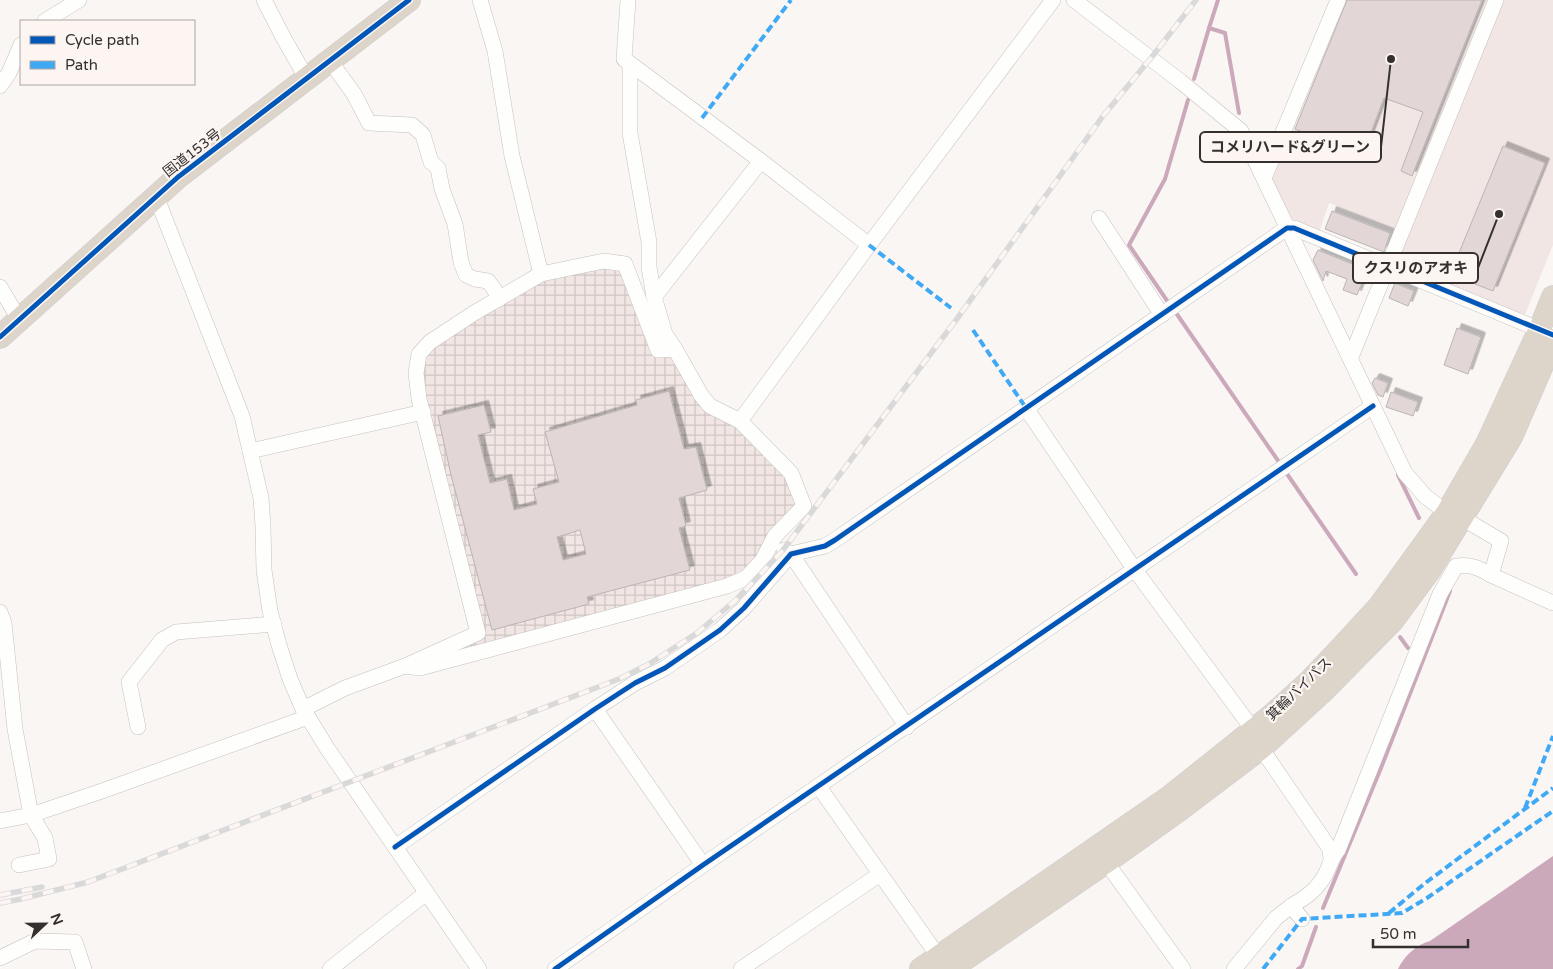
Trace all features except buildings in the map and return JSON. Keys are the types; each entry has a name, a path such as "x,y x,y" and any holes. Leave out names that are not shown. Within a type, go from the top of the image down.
{"highway":[{"name":"国道153号","path":"0,338 156,196 409,0"},
{"name":"箕輪バイパス","path":"939,966 1106,862 1179,810 1258,740 1379,607 1454,515 1487,444 1549,335 1553,297"},
{"name":"箕輪バイパス","path":"939,966 1171,796 1258,740"}],"street":[{"path":"47,20 79,0"},
{"path":"264,0 282,37 307,79"},
{"path":"480,0 495,51 512,156 541,274"},
{"path":"628,0 624,59 761,161 869,245"},
{"path":"740,421 1053,0"},
{"path":"1074,0 1180,81 1241,131 1264,178 1283,231 1350,357 1369,409 1405,472 1425,496 1454,515 1501,541 1491,575"},
{"path":"1264,178 1338,0"},
{"path":"1350,357 1496,0"},
{"path":"0,86 9,73 20,47"},
{"path":"330,61 354,94 370,122 412,125 423,135 431,162 438,168 442,189 455,224 461,262 466,275 488,281 499,298"},
{"path":"405,666 420,668 727,586 746,578 762,560 775,536 804,506 791,473 740,421 710,406 701,395 665,334 654,297 649,267 649,242 630,133 630,65"},
{"path":"654,297 761,161"},
{"path":"156,196 242,416 261,498 264,570 274,624 290,679 305,713 327,748 479,969"},
{"path":"1099,218 1169,310"},
{"path":"395,847 595,709 635,683 665,668 720,630 744,608 791,554 825,546 835,540 1283,231 1294,228 1549,335"},
{"path":"0,821 31,815 194,759 305,713 345,688 405,666 478,633 422,412 416,373 419,354 430,342 541,274 604,261 625,264 658,350 675,349"},
{"path":"0,287 20,321"},
{"path":"1026,408 1135,570 1258,740 1330,849 1331,858"},
{"path":"555,969 703,865 1369,409"},
{"path":"250,451 422,412"},
{"path":"771,544 791,554 907,727"},
{"path":"1234,969 1276,918 1305,898 1317,887 1325,874 1331,858 1338,850 1440,594 1456,566 1468,565 1477,568 1553,603"},
{"path":"0,612 4,624 15,729 31,815 45,838 49,859 19,865"},
{"path":"138,727 129,682 162,640 176,632 274,624"},
{"path":"595,709 703,865"},
{"path":"819,787 880,874 939,966"},
{"path":"1106,862 1183,969"},
{"path":"741,969 880,874"},
{"path":"338,967 426,893"},
{"path":"1292,906 1302,919"},
{"path":"0,958 35,942 75,942 84,969"}],"shaded area":[{"path":"1340,0 1553,0 1553,245 1522,322 1386,266 1401,230 1329,203 1318,236 1289,217 1270,179"},
{"path":"625,264 701,395 740,421 791,473 804,506 746,578 420,668 478,633 419,399 419,354 541,274"},
{"path":"1553,856 1553,969 1398,969 1407,955 1415,948 1430,941"}],"waterway":[{"path":"1218,0 1209,28 1225,33 1239,113"},
{"path":"1194,79 1209,28"},
{"path":"1170,305 1129,245 1165,179 1188,100"},
{"path":"1174,310 1281,465"},
{"path":"1285,471 1356,574"},
{"path":"1398,475 1419,518"},
{"path":"1323,908 1381,768 1450,591"},
{"path":"1400,637 1408,648"},
{"path":"1298,969 1302,966 1316,927"}],"railway":[{"path":"0,903 88,882 619,679 649,664 697,633 737,599 783,550 959,316 1103,116 1196,0"},
{"path":"0,895 42,887"}],"marked path":[{"path":"702,118 791,0"},
{"path":"869,245 951,308"},
{"path":"973,330 1026,408"},
{"path":"1525,808 1553,736"},
{"path":"1389,913 1424,884 1553,788"},
{"path":"1263,969 1302,919 1402,913 1427,898 1553,811"}],"cycle path":[{"path":"0,337 178,177 409,0"},
{"path":"395,847 595,709 635,683 665,668 720,630 744,608 791,554 825,546 835,540 1287,228 1294,228 1553,335"},
{"path":"555,969 703,865 1373,406"}],"place":[{"name":"コメリハード&グリーン","path":"1391,59"},
{"name":"クスリのアオキ","path":"1499,214"}]}
